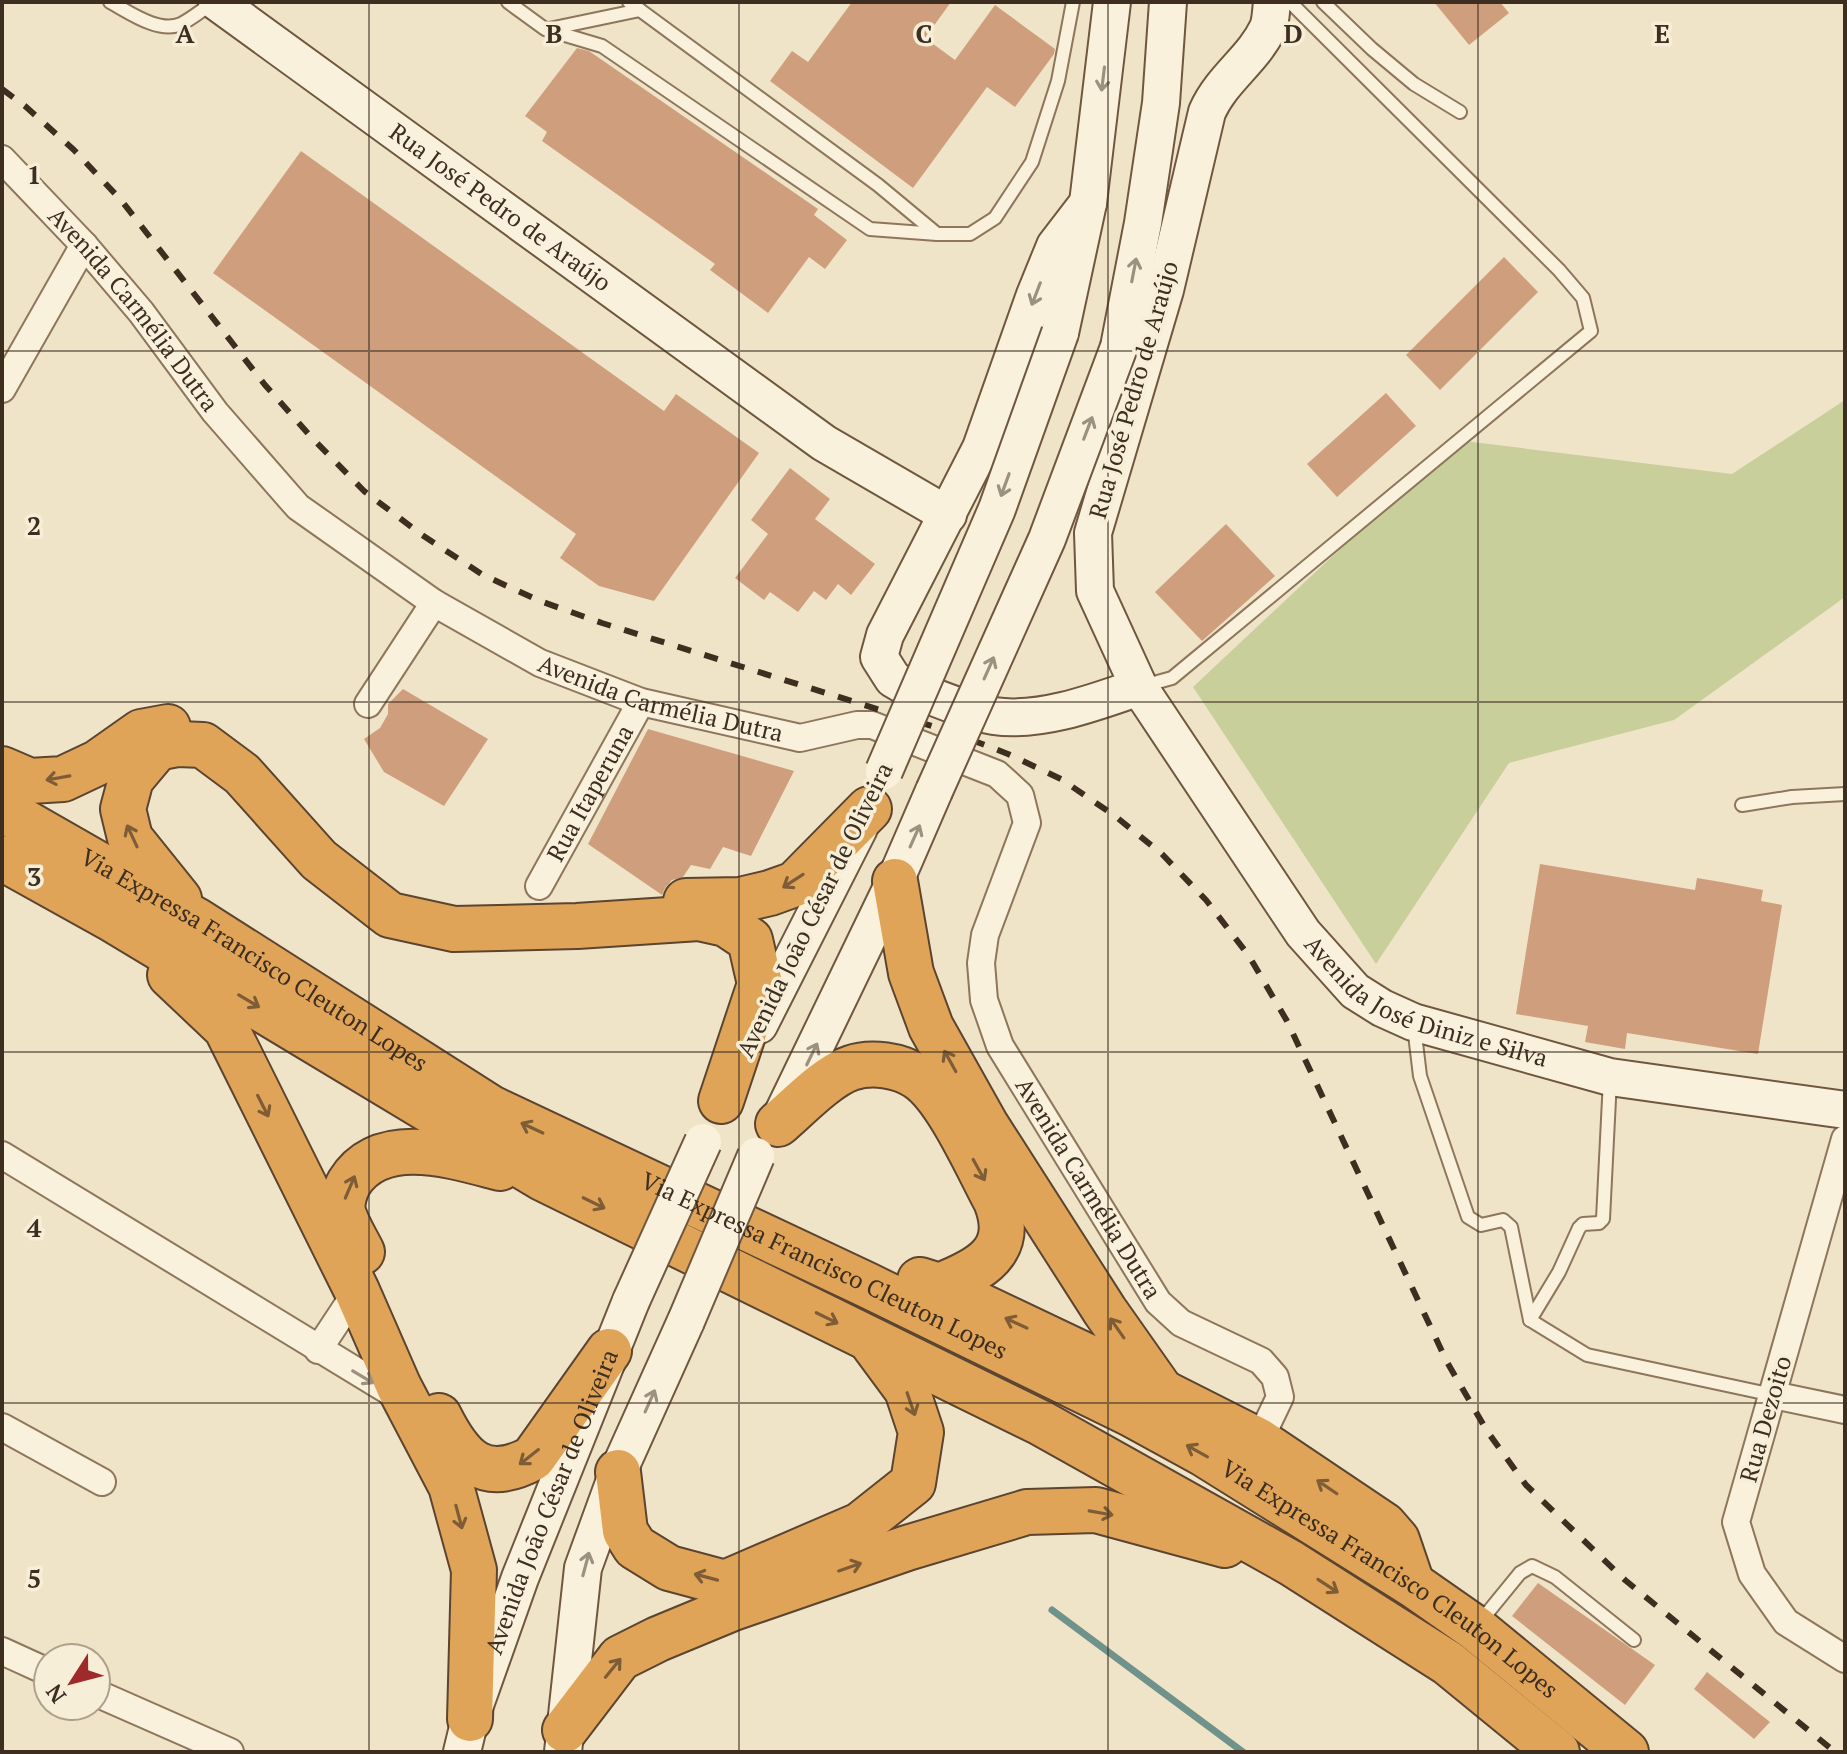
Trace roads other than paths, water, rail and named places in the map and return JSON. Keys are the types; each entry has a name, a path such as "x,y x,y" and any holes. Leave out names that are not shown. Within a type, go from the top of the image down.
{"highway":[{"path":"2,769 30,781 63,779 97,763 141,732 187,722 218,733 254,763 330,848 342,857 391,890 455,908 740,900 770,893 795,884 877,790"},
{"path":"196,920 130,838 123,809 131,779 157,748 178,744 203,745 242,774 319,860 390,915 454,929 577,926 699,918 726,924 750,940 760,984 721,1101"},
{"name":"Via Expressa Francisco Cleuton Lopes","path":"2,809 196,920 491,1108 867,1285 1131,1414 1204,1454 1412,1584 1475,1628 1626,1752"},
{"name":"Via Expressa Francisco Cleuton Lopes","path":"2,858 110,918 542,1178 1041,1423 1291,1563 1448,1663 1557,1752"},
{"path":"895,881 911,973 931,1027 994,1138 1105,1311 1162,1392"},
{"path":"110,918 226,1028 451,1486 474,1570 466,1736"},
{"path":"767,1140 823,1085 851,1068 878,1064 917,1076 937,1096 1002,1215 1000,1244 988,1261 972,1273 939,1286"},
{"path":"542,1178 444,1154 392,1152 358,1170 347,1187 342,1210 448,1434 467,1460 494,1470 519,1466 533,1458 609,1351"},
{"path":"867,1285 908,1276 939,1286 1259,1441 1384,1525 1397,1540 1412,1584"},
{"path":"618,1472 625,1531 635,1547 669,1568 725,1583 860,1525 913,1483 921,1432 907,1390 869,1339"},
{"path":"564,1741 620,1658 658,1639 733,1608 907,1548 1027,1512 1096,1510 1291,1563"}],"main road":[{"name":"Rua José Pedro de Araújo","path":"215,2 824,443 948,515"},
{"name":"Avenida João César de Oliveira","path":"466,1736 520,1578 609,1351 721,1101 877,790 997,509 1060,333 1088,203 1112,2"},
{"path":"564,1741 583,1568 618,1472 767,1140 895,881 1047,539 1119,347 1143,223 1161,103 1168,2"},
{"name":"Rua José Pedro de Araújo","path":"1139,687 1095,591 1093,533 1165,290 1207,112 1215,94 1254,50 1269,26 1272,2"},
{"path":"1088,203 1055,246 981,448 885,635 879,657 893,679 905,686 993,716 1065,711 1139,687"},
{"name":"Avenida José Diniz e Silva","path":"1139,687 1303,933 1355,991 1382,1008 1413,1022 1610,1077 1845,1110"}],"street":[{"name":"Avenida Carmélia Dutra","path":"2,159 84,245 141,312 215,412 298,507 434,603 540,663 641,702 800,738 857,725 872,725 997,774 1020,795 1027,823 985,935 981,963 984,1000 1000,1046 1158,1302 1181,1323 1261,1361 1275,1377 1280,1397 1259,1441"},
{"path":"2,389 84,245"},
{"path":"368,704 434,603"},
{"name":"Rua Itaperuna","path":"539,886 641,702"},
{"name":"Rua Dezoito","path":"1845,1139 1736,1522 1752,1574 1786,1622 1845,1659"},
{"path":"2,1155 409,1404"},
{"path":"318,1350 357,1291"},
{"path":"1773,1395 1845,1410"},
{"path":"2,1427 102,1482"},
{"path":"2,1651 32,1665"},
{"path":"112,1700 230,1752"}],"lane":[{"path":"110,2 149,22 164,26 179,25 215,2"},
{"path":"508,2 545,29 602,46 870,229 937,234 970,234 995,218 1032,162 1058,81 1073,2"},
{"path":"1139,687 1172,678 1591,331 1583,298 1559,270 1290,2"},
{"path":"1323,2 1414,84 1460,112"},
{"path":"545,29 635,6 878,185 937,234"},
{"path":"1742,805 1792,797 1845,794"},
{"path":"1413,1022 1420,1076 1468,1217 1481,1225 1503,1220 1511,1227 1530,1320 1587,1355 1773,1395"},
{"path":"1530,1320 1559,1272 1579,1228 1603,1219 1610,1077"},
{"path":"1475,1628 1520,1573 1532,1566 1555,1577 1634,1640"}],"waterway":[{"path":"1052,1610 1243,1752"}],"railway":[{"path":"2,89 74,150 121,200 265,385 313,439 364,491 422,535 483,575 540,601 954,733 1008,754 1061,779 1115,816 1162,854 1206,900 1249,956 1287,1021 1447,1362 1487,1431 1526,1485 1625,1580 1835,1752"}]}
